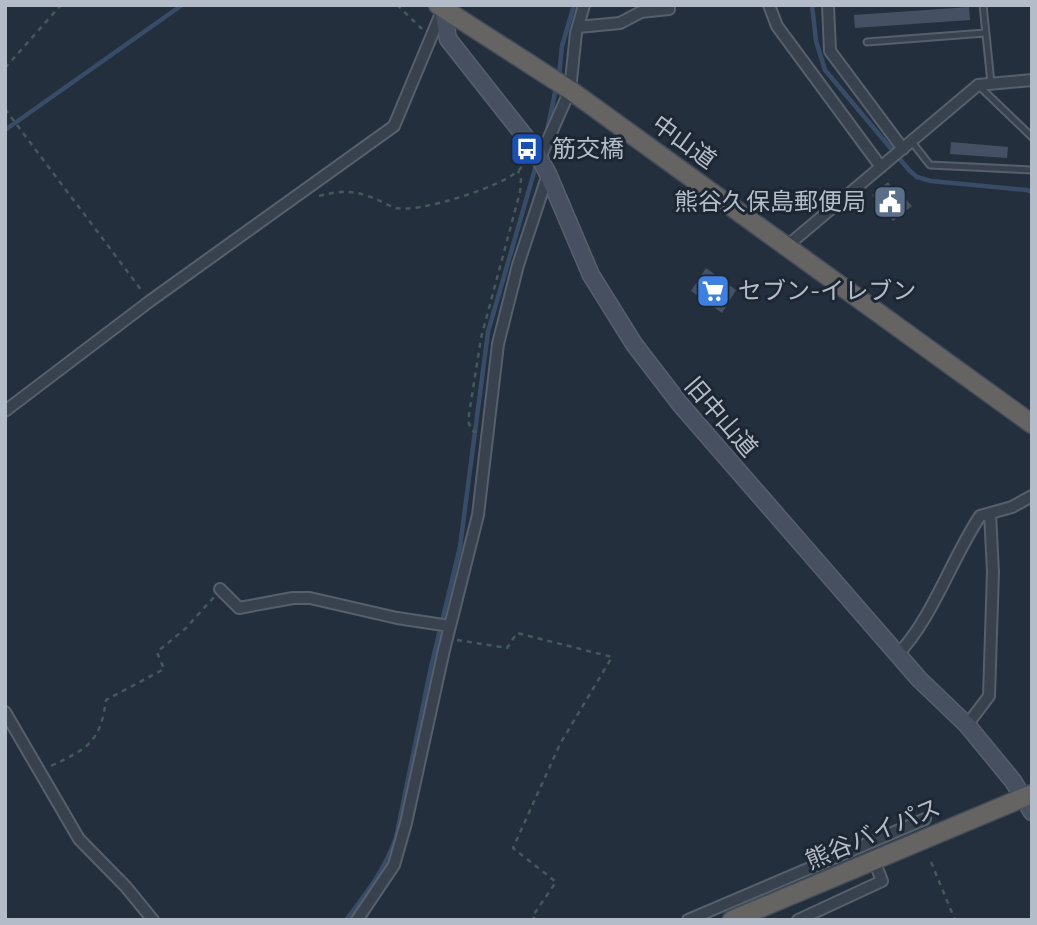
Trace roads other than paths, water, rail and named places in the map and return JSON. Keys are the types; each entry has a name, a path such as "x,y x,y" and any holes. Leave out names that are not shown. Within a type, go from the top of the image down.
{"highway":[{"name":"中山道","path":"440,7 570,90 1032,424"},
{"name":"熊谷バイパス","path":"732,920 801,881 874,860 1029,801"}],"main road":[{"name":"旧中山道","path":"440,7 448,39 537,153 591,275 657,376 928,688 967,725 1029,801"}],"street":[{"path":"537,153 570,90 578,27 584,5"},
{"path":"578,27 620,23 641,12 669,9 669,5"},
{"path":"769,5 777,26 885,164"},
{"path":"828,5 830,51 905,146"},
{"path":"5,411 150,301 394,126 432,39 440,7"},
{"path":"787,246 978,85 1032,80"},
{"path":"357,920 394,864 406,823 447,638 478,515 498,344 518,265 548,174"},
{"path":"898,654 909,643 980,516 1012,507 1032,496"},
{"path":"967,725 989,696 993,572 990,513"},
{"path":"220,589 239,608 293,598 310,598 397,618 450,626"},
{"path":"5,712 79,839 153,920"},
{"path":"688,920 801,881 925,819"},
{"path":"798,920 882,881 874,860"}],"lane":[{"path":"983,5 991,83"},
{"path":"867,42 985,33"},
{"path":"978,85 1032,137"},
{"path":"905,146 930,165 1032,170"}],"waterway":[{"path":"5,130 182,5"},
{"path":"559,76 562,46 574,5"},
{"path":"812,5 816,41 825,70 917,177 931,181 1032,192"},
{"path":"547,131 556,88"},
{"path":"346,920 381,871 396,838 431,667 460,547 488,332 537,162"}],"place":[{"name":"筋交橋","path":"527,149"},
{"name":"熊谷久保島郵便局","path":"890,202"},
{"name":"セブン-イレブン","path":"713,291"}]}
